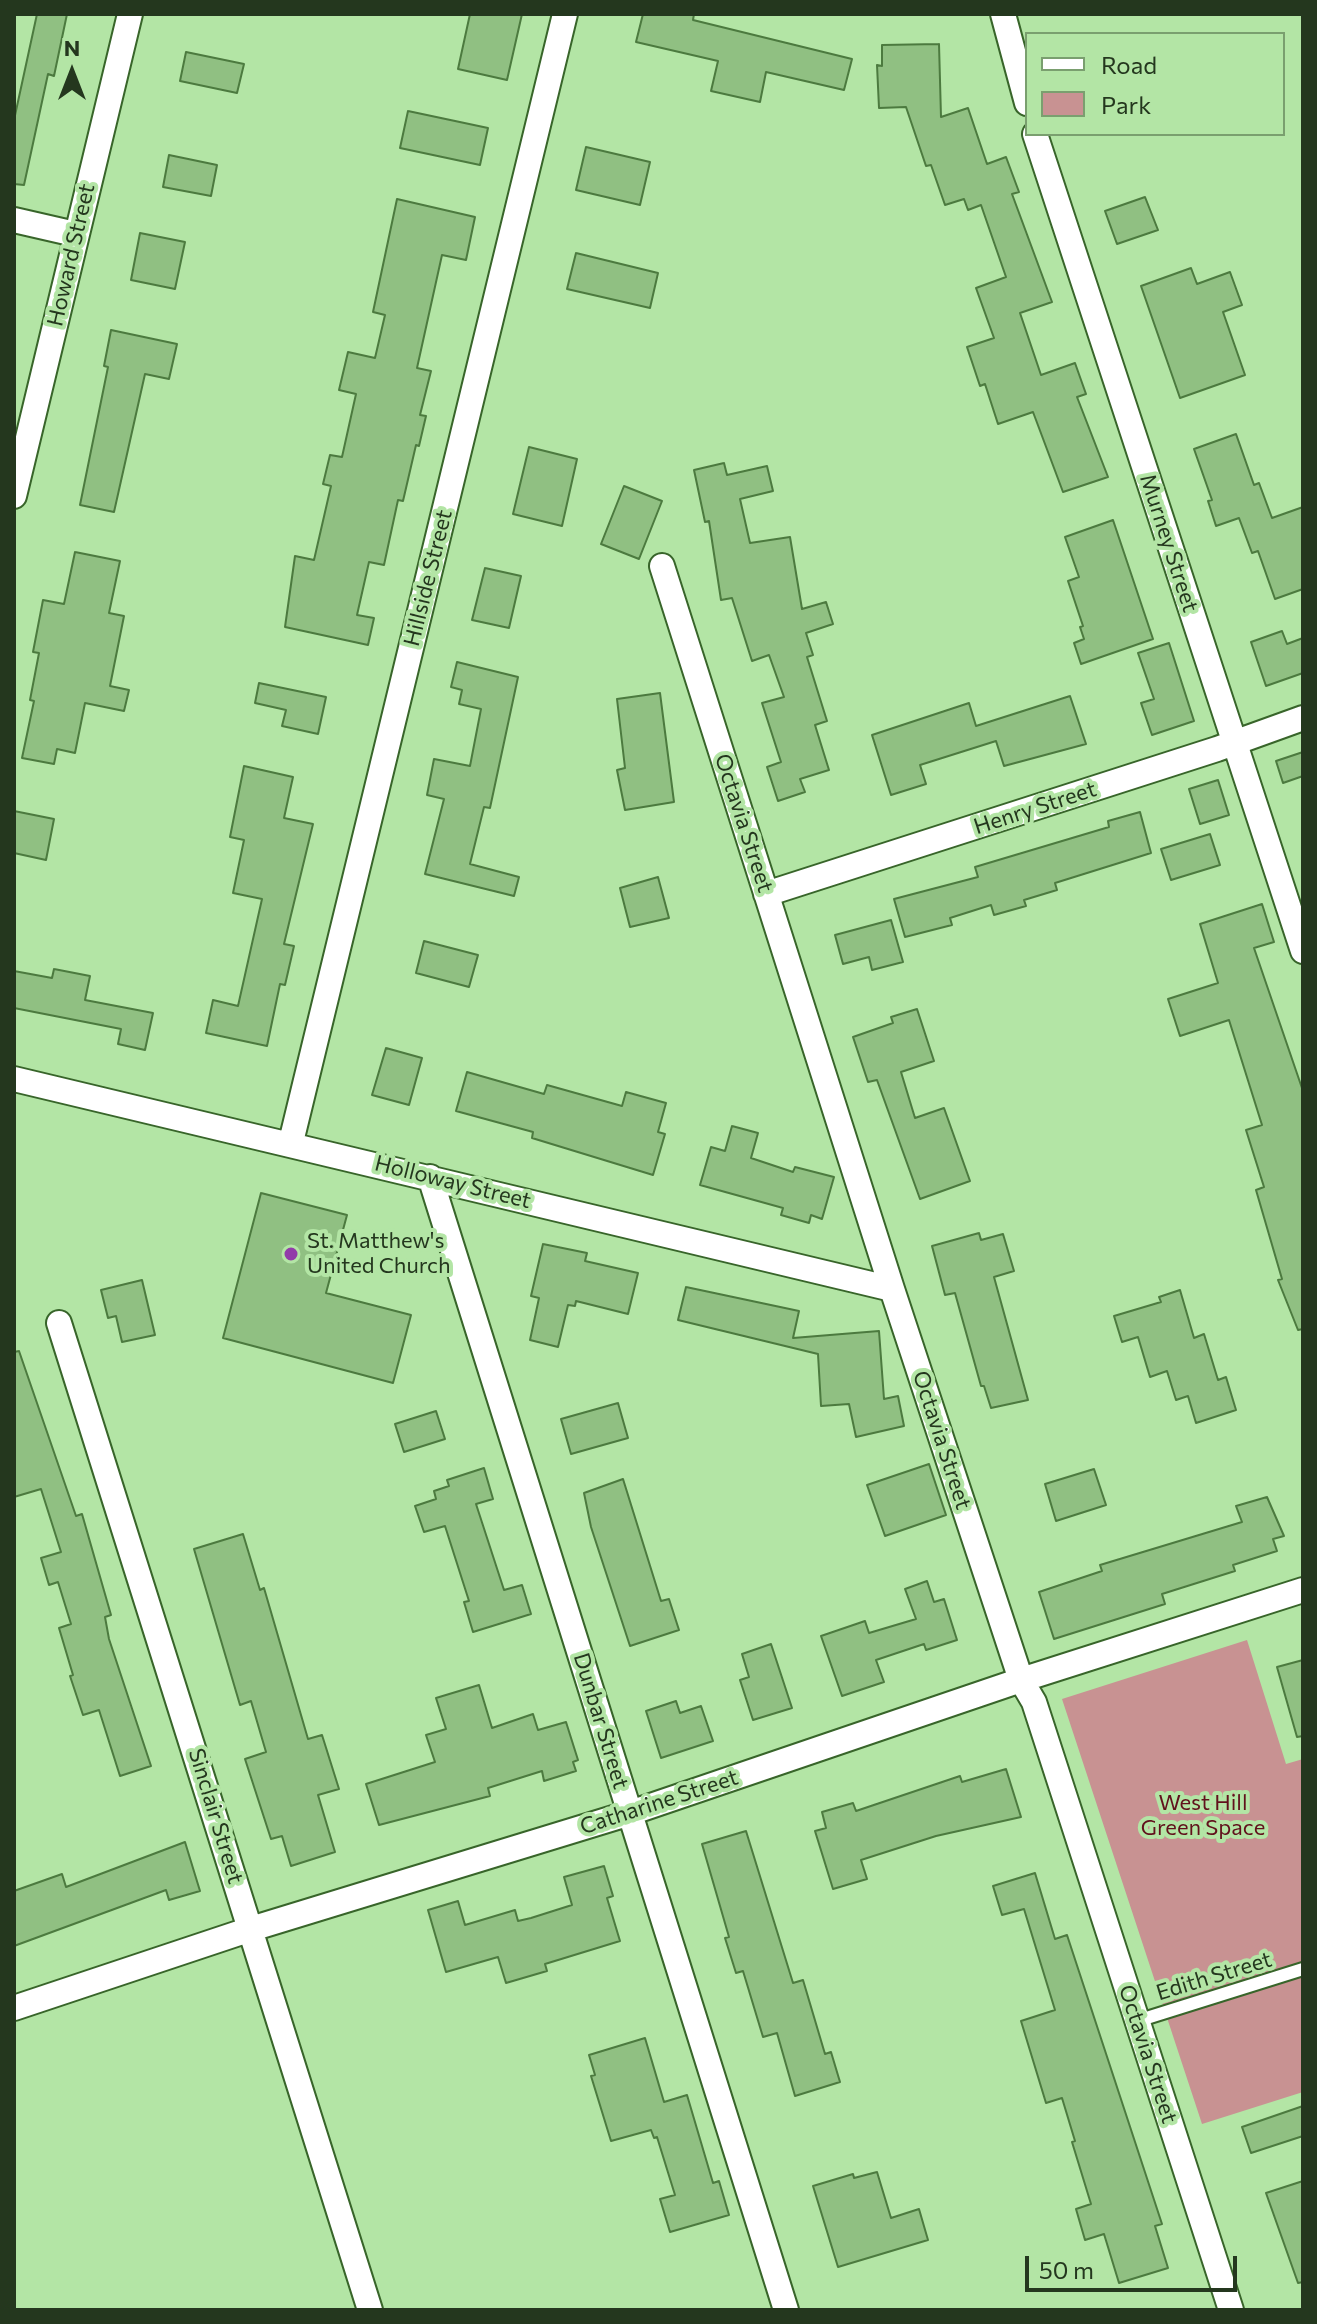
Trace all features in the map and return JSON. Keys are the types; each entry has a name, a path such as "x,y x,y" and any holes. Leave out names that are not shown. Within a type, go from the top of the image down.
{"street":[{"name":"Howard Street","path":"14,496 130,14"},
{"name":"Hillside Street","path":"291,1142 565,14"},
{"path":"1003,14 1025,96"},
{"name":"Murney Street","path":"1036,136 1303,951"},
{"path":"14,220 75,234"},
{"name":"Octavia Street","path":"662,566 892,1289 1021,1680 1034,1702 1231,2310"},
{"name":"Henry Street","path":"766,894 1234,744 1303,718"},
{"name":"Holloway Street","path":"14,1079 291,1142 892,1289"},
{"name":"Dunbar Street","path":"430,1177 786,2310"},
{"name":"Sinclair Street","path":"59,1323 370,2310"},
{"name":"Catharine Street","path":"14,2008 251,1929 630,1813 1021,1680 1303,1590"}],"lane":[{"name":"Edith Street","path":"1137,2021 1303,1969"}],"green space":[{"name":"West Hill Green Space","path":"1247,1640 1286,1764 1303,1759 1303,2092 1202,2124 1062,1699"}],"building":[{"path":"37,14 67,14 54,76 48,74 24,185 14,184 14,120"},
{"path":"470,14 522,14 507,80 458,69"},
{"path":"643,14 694,14 693,20 852,59 844,90 766,72 760,102 711,91 718,61 636,42"},
{"path":"939,44 941,117 968,108 987,164 1006,157 1019,192 1012,194 1052,302 1020,313 1041,375 1075,363 1086,394 1077,397 1108,477 1063,492 1033,412 998,424 985,384 980,386 967,347 994,338 976,288 1006,277 981,205 968,210 964,199 945,205 931,165 926,166 906,107 879,108 877,65 882,66 882,45"},
{"path":"186,52 244,64 237,93 180,81"},
{"path":"408,111 488,128 480,165 400,148"},
{"path":"586,147 650,162 640,205 576,190"},
{"path":"169,155 217,165 211,196 163,187"},
{"path":"1145,197 1158,230 1117,244 1105,211"},
{"path":"397,199 475,217 466,260 442,255 417,368 431,371 420,415 426,416 419,446 416,445 403,501 398,500 384,565 369,562 357,615 374,618 368,645 285,627 295,556 314,560 331,486 323,484 330,455 342,457 356,394 339,390 348,352 375,358 385,315 373,312"},
{"path":"140,233 185,242 175,289 131,280"},
{"path":"576,253 658,273 650,308 567,289"},
{"path":"1191,268 1197,284 1230,272 1242,305 1223,312 1245,375 1180,398 1141,286"},
{"path":"111,330 177,344 169,379 145,374 114,512 80,505 108,367 104,366"},
{"path":"1236,434 1254,485 1259,483 1272,518 1303,507 1303,589 1275,599 1258,551 1252,553 1239,518 1216,526 1208,501 1212,500 1194,449"},
{"path":"529,447 577,459 562,526 513,514"},
{"path":"724,463 727,475 767,466 773,491 740,499 750,543 790,537 802,609 826,602 833,624 806,633 813,655 807,657 827,721 815,725 829,770 800,779 805,792 778,801 767,767 781,762 762,703 784,697 769,655 752,661 732,598 721,600 709,521 705,522 694,470"},
{"path":"624,486 662,501 639,559 601,544"},
{"path":"1113,520 1153,639 1081,664 1074,643 1084,639 1080,627 1083,626 1068,581 1079,577 1065,537"},
{"path":"75,552 120,561 109,613 124,616 110,686 129,690 124,711 85,703 75,753 57,749 54,764 22,758 34,701 30,700 39,653 33,652 43,600 64,604"},
{"path":"485,568 521,576 509,628 472,620"},
{"path":"1282,631 1287,644 1303,638 1303,673 1266,686 1251,642"},
{"path":"1169,643 1194,721 1152,735 1141,703 1154,699 1138,653"},
{"path":"457,662 518,677 490,808 484,807 470,864 519,877 514,896 425,874 444,799 427,795 434,759 470,766 481,709 459,704 462,690 451,687"},
{"path":"259,683 326,697 318,734 282,726 286,710 255,703"},
{"path":"660,693 674,802 625,810 617,770 625,768 617,699"},
{"path":"1070,696 1086,744 1004,766 996,741 920,765 926,784 891,795 872,735 969,703 976,726"},
{"path":"1303,752 1303,776 1283,783 1276,761"},
{"path":"244,766 293,777 284,818 313,824 284,944 294,946 285,985 280,984 267,1046 206,1033 213,1000 238,1006 262,899 233,893 244,840 230,837"},
{"path":"1218,780 1229,815 1200,824 1189,789"},
{"path":"14,811 54,819 46,860 14,853"},
{"path":"1140,812 1151,853 1055,883 1057,890 1024,900 1026,906 994,915 991,905 950,918 952,925 905,937 894,899 978,877 975,867 1109,827 1108,821"},
{"path":"1210,834 1220,865 1171,880 1161,849"},
{"path":"658,877 669,918 630,927 620,888"},
{"path":"1262,904 1274,942 1254,948 1303,1091 1303,1329 1298,1330 1278,1280 1282,1279 1256,1190 1264,1187 1246,1130 1262,1125 1229,1020 1180,1036 1168,999 1218,983 1200,924"},
{"path":"891,920 903,962 872,970 869,957 843,964 835,935"},
{"path":"424,941 478,955 469,987 416,973"},
{"path":"54,969 90,976 85,1000 153,1013 145,1050 118,1044 121,1029 14,1008 14,971 52,978"},
{"path":"917,1009 934,1061 901,1072 915,1118 944,1108 970,1181 920,1199 877,1080 868,1082 853,1037 893,1023 891,1017"},
{"path":"386,1048 422,1058 409,1105 372,1095"},
{"path":"467,1072 544,1094 547,1085 622,1106 626,1092 666,1103 658,1132 665,1134 653,1175 532,1138 533,1132 456,1111"},
{"path":"732,1126 758,1133 751,1158 793,1172 795,1167 834,1177 822,1219 811,1215 809,1223 781,1215 783,1208 700,1185 711,1147 725,1151"},
{"name":"St. Matthew's United Church","path":"261,1193 347,1215 326,1293 411,1315 393,1383 223,1338"},
{"path":"979,1233 981,1240 1003,1234 1014,1271 994,1277 1028,1400 991,1408 984,1386 981,1386 955,1293 945,1295 932,1246"},
{"path":"543,1244 587,1253 585,1261 638,1273 628,1314 576,1301 575,1306 568,1305 558,1347 530,1340 539,1298 531,1296"},
{"path":"142,1280 155,1335 122,1342 116,1316 108,1318 101,1290"},
{"path":"686,1287 799,1311 793,1338 879,1331 884,1399 898,1396 904,1426 856,1437 849,1404 821,1406 818,1354 678,1320"},
{"path":"1180,1290 1194,1338 1204,1334 1218,1380 1226,1377 1236,1410 1196,1423 1188,1396 1176,1400 1167,1371 1150,1377 1138,1337 1122,1342 1114,1316 1161,1302 1159,1297"},
{"path":"19,1351 76,1516 82,1514 111,1615 105,1617 109,1639 151,1766 120,1776 99,1710 83,1715 70,1676 73,1675 59,1628 71,1624 58,1582 49,1585 41,1558 61,1552 41,1489 14,1497 14,1352"},
{"path":"618,1403 628,1438 571,1454 561,1419"},
{"path":"436,1411 445,1439 404,1452 395,1424"},
{"path":"929,1464 946,1515 885,1536 867,1485"},
{"path":"484,1468 493,1499 476,1504 504,1590 522,1585 531,1614 473,1632 464,1602 469,1601 445,1526 424,1532 415,1506 436,1499 434,1491 449,1486 447,1480"},
{"path":"1094,1469 1106,1505 1056,1521 1045,1484"},
{"path":"623,1479 661,1601 669,1599 679,1630 630,1646 591,1527 584,1493"},
{"path":"1267,1497 1284,1536 1273,1539 1277,1551 1233,1565 1235,1571 1162,1594 1165,1604 1054,1639 1039,1592 1102,1571 1100,1565 1242,1522 1236,1506"},
{"path":"243,1534 260,1590 264,1588 308,1739 322,1735 339,1789 318,1795 335,1852 291,1866 282,1836 271,1839 245,1759 266,1752 251,1701 240,1705 194,1549"},
{"path":"927,1581 934,1602 944,1599 957,1640 926,1650 924,1644 876,1660 884,1682 842,1696 821,1636 865,1621 869,1633 916,1619 905,1589"},
{"path":"771,1644 792,1708 753,1720 740,1680 749,1677 742,1654"},
{"path":"1303,1660 1303,1736 1297,1737 1277,1667"},
{"path":"479,1685 492,1728 533,1714 538,1730 566,1722 578,1760 573,1762 576,1771 544,1781 542,1771 488,1788 490,1796 379,1825 366,1784 435,1762 426,1735 446,1729 436,1698"},
{"path":"676,1701 680,1713 701,1706 713,1741 661,1758 646,1711"},
{"path":"1006,1769 1021,1817 936,1836 861,1860 867,1879 833,1889 815,1831 826,1828 822,1812 853,1803 856,1811 960,1776 962,1782"},
{"path":"746,1831 793,1983 803,1980 825,2054 831,2052 840,2082 795,2096 777,2033 763,2037 743,1971 736,1973 725,1938 729,1937 702,1844"},
{"path":"185,1842 200,1891 169,1900 166,1890 14,1946 14,1891 62,1874 66,1887"},
{"path":"604,1866 613,1896 607,1898 620,1941 545,1964 547,1971 506,1983 498,1957 446,1972 428,1910 458,1901 465,1925 515,1910 518,1921 531,1918 572,1905 564,1877"},
{"path":"1035,1873 1055,1939 1067,1935 1162,2224 1155,2226 1168,2268 1119,2283 1104,2234 1085,2240 1076,2209 1091,2204 1072,2142 1075,2141 1062,2098 1046,2103 1021,2021 1055,2010 1024,1909 1002,1915 993,1886"},
{"path":"645,2038 664,2102 687,2095 713,2183 719,2181 729,2215 670,2232 660,2199 675,2195 657,2137 654,2138 651,2130 611,2141 591,2076 595,2075 589,2055"},
{"path":"1303,2106 1303,2136 1251,2153 1242,2127"},
{"path":"877,2172 891,2218 919,2209 928,2240 838,2267 813,2186 853,2174 854,2178"},
{"path":"1303,2181 1303,2282 1298,2283 1266,2193"}],"place":[{"name":"St. Matthew's United Church","path":"291,1254"}]}
